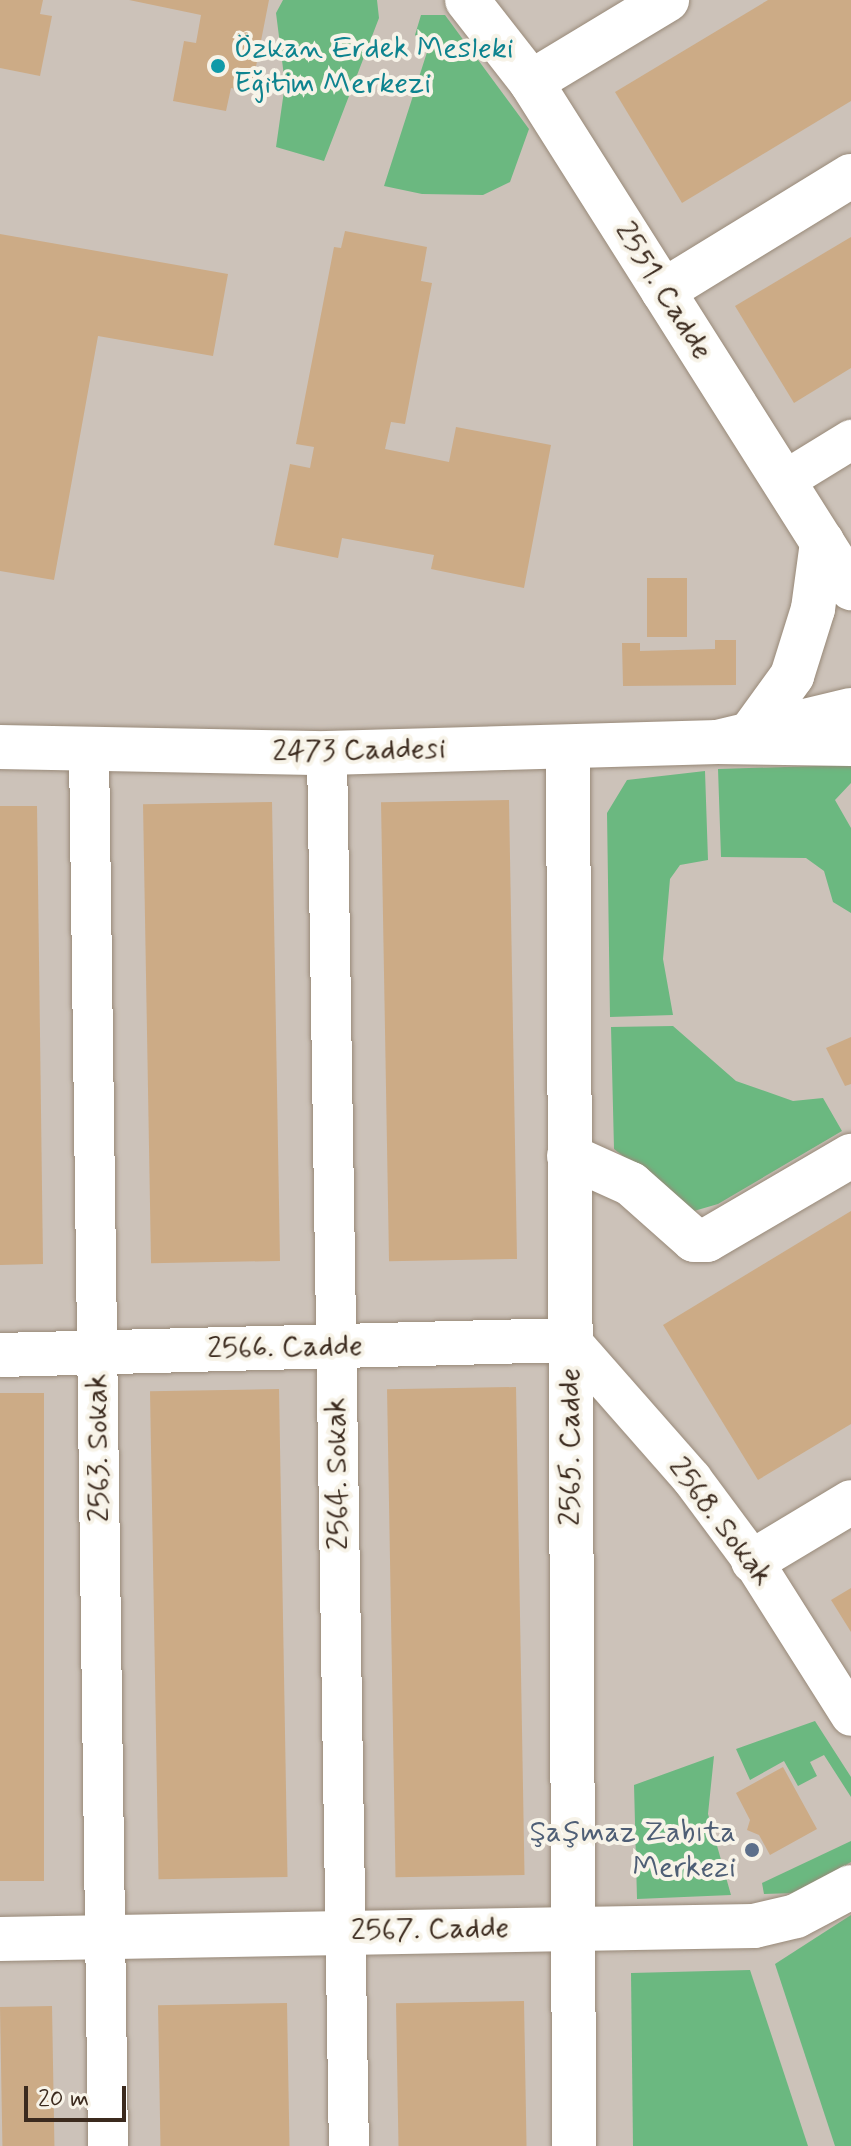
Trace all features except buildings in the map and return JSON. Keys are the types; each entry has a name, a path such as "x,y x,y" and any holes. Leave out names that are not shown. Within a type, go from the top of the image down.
{"street":[{"name":"2551. Cadde","path":"467,0 531,82 851,588"},
{"path":"531,82 667,0"},
{"path":"663,291 851,176"},
{"path":"784,481 851,440"},
{"path":"734,738 792,676 813,609 822,542"},
{"path":"734,738 851,710"},
{"path":"734,738 851,744"},
{"name":"2473 Caddesi","path":"0,747 327,753 568,748 734,738"},
{"name":"2565. Cadde","path":"568,748 574,2146"},
{"name":"2563. Sokak","path":"89,750 108,2146"},
{"name":"2564. Sokak","path":"327,753 349,2146"},
{"path":"569,1156 631,1184 694,1240 707,1240 851,1156"},
{"name":"2566. Cadde","path":"0,1355 570,1340"},
{"name":"2568. Sokak","path":"570,1340 692,1479 753,1561 851,1716"},
{"path":"753,1561 851,1502"},
{"name":"2567. Cadde","path":"0,1939 754,1926 796,1916 851,1887"}],"shaded area":[{"path":"0,0 851,0 851,2146 0,2146"}],"green space":[{"path":"283,0 377,0 379,18 324,161 276,147 285,84 276,13"},
{"path":"421,15 445,15 529,129 510,182 483,195 422,194 384,186 429,46 415,35"},
{"path":"851,765 851,783 835,800 851,828 851,913 833,902 824,871 806,858 721,857 718,769"},
{"path":"705,771 708,860 680,865 670,879 663,959 673,1015 610,1017 607,813 627,780"},
{"path":"673,1026 736,1081 793,1101 823,1098 842,1131 718,1204 694,1211 614,1149 611,1027"},
{"path":"815,1721 851,1777 851,1797 824,1755 810,1762 817,1776 798,1786 784,1761 750,1780 736,1749"},
{"path":"714,1756 708,1814 731,1895 637,1899 634,1785"},
{"path":"851,1841 851,1862 796,1893 764,1894 762,1883"},
{"path":"851,1915 851,2146 835,2146 775,1964"},
{"path":"750,1970 808,2146 633,2146 631,1973"}],"place":[{"name":"Özkan Erdek Mesleki Eğitim Merkezi","path":"218,66"},
{"name":"Şaşmaz Zabıta Merkezi","path":"752,1850"}]}
